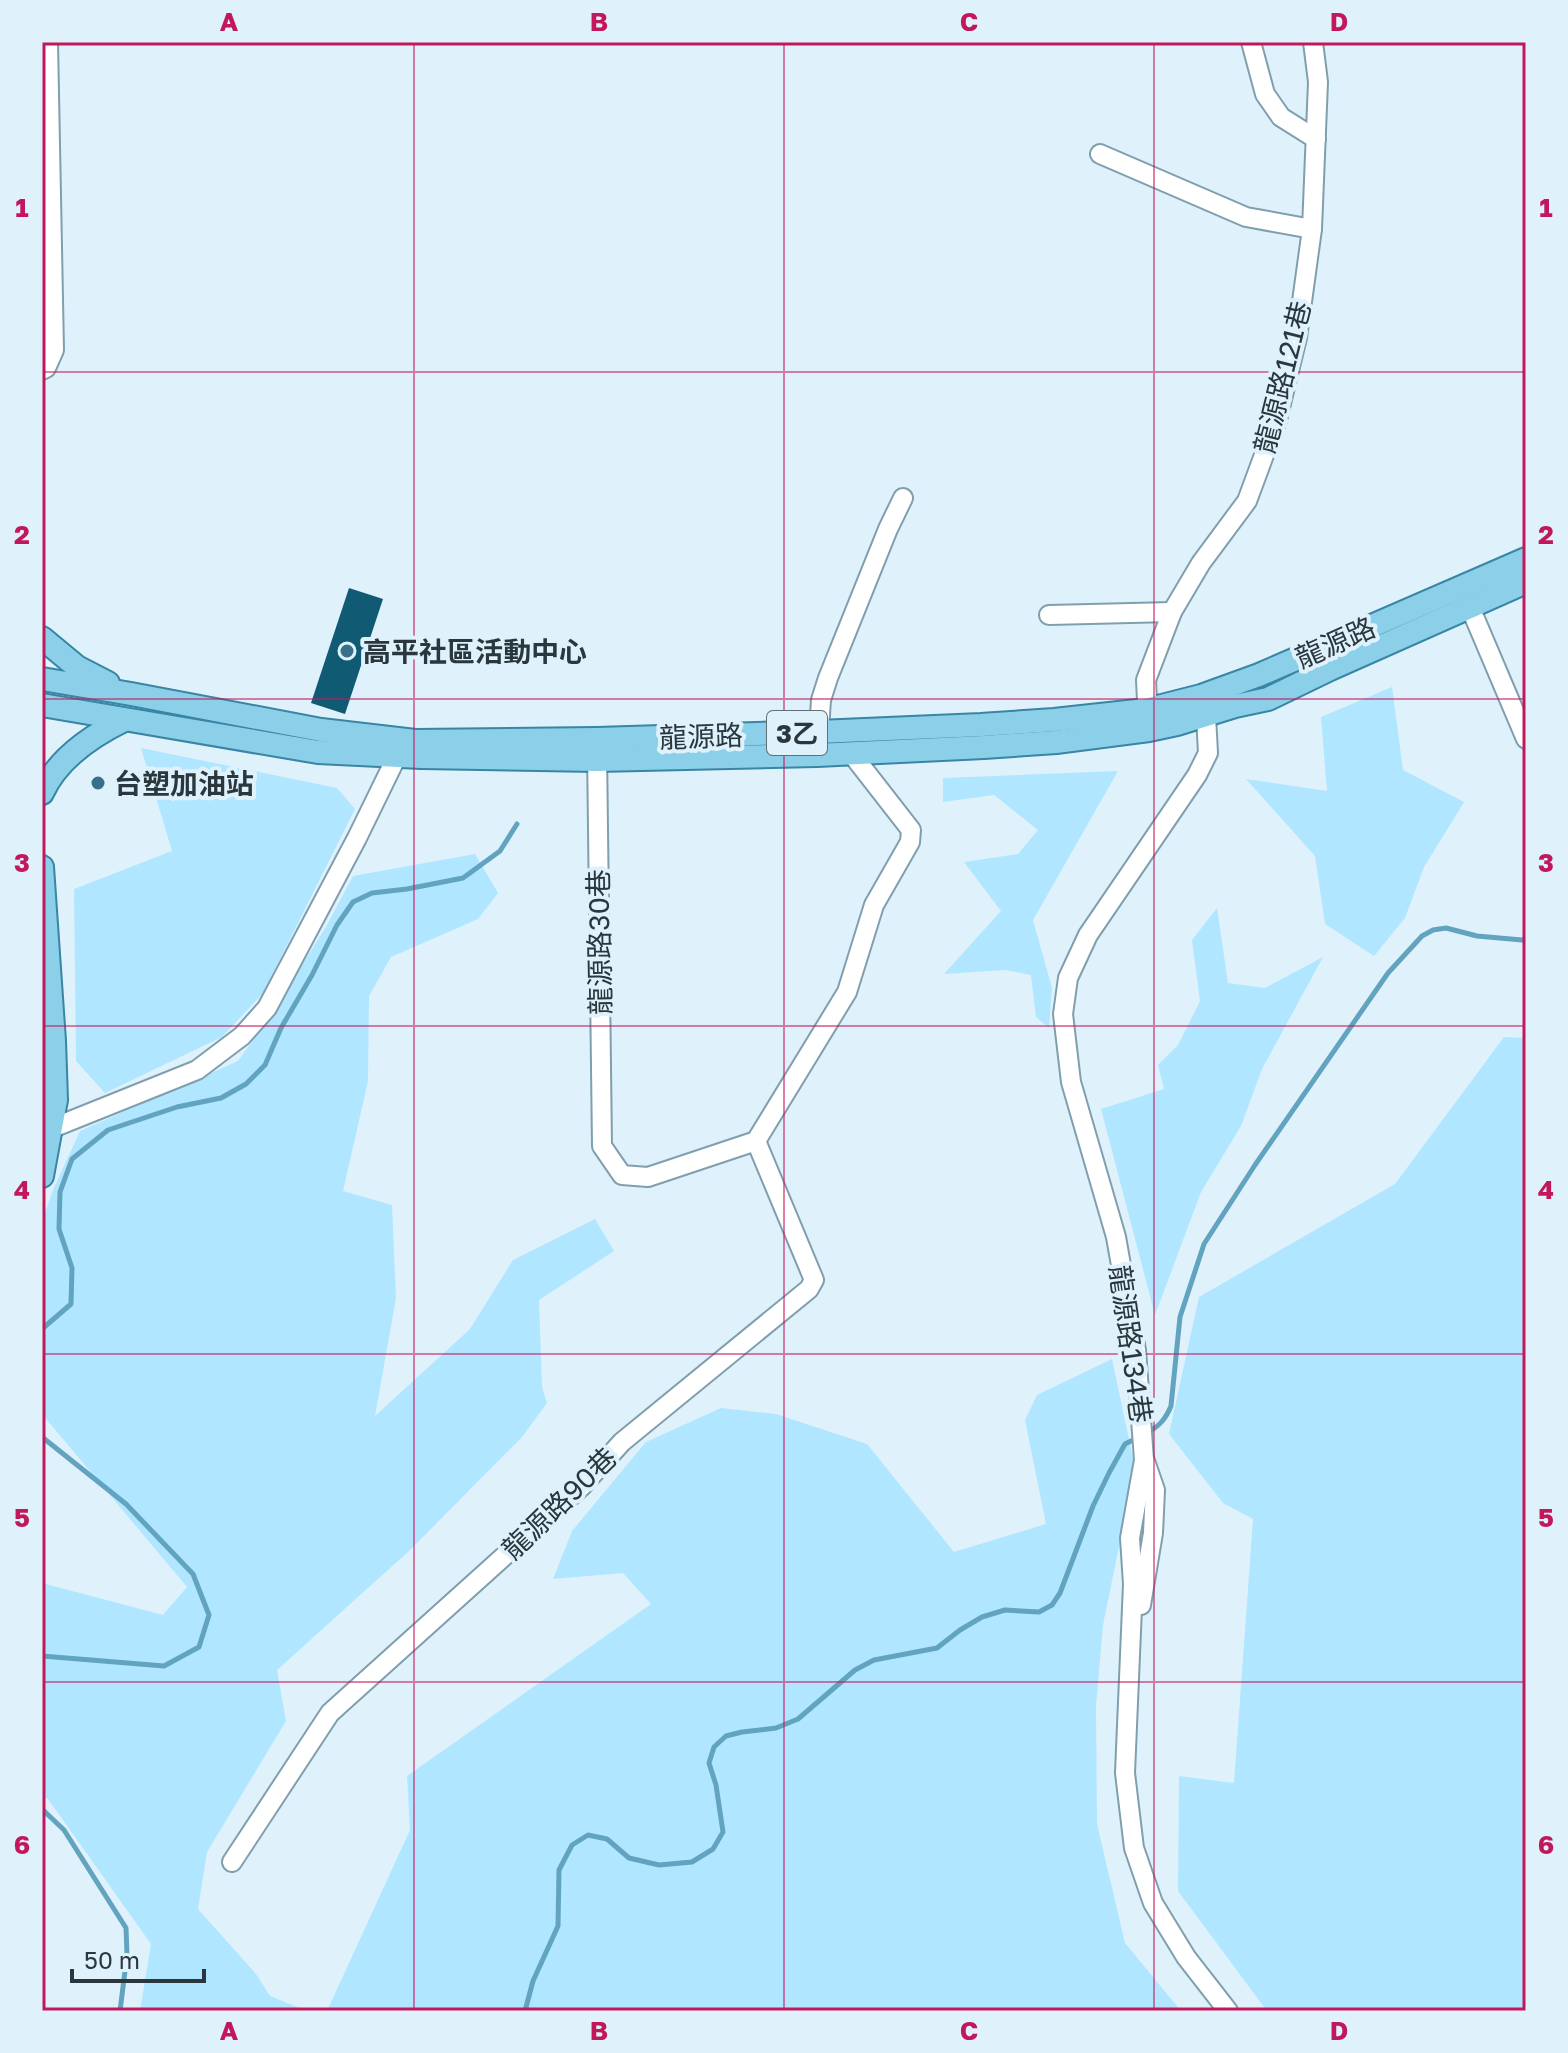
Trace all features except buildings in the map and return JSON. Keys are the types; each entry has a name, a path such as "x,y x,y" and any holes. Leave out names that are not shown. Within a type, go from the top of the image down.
{"main road":[{"name":"龍源路","path":"1204,706 1259,675 1526,559"},
{"name":"3乙","path":"818,743 851,753 1042,743 1204,706 1235,706 1268,699 1526,582"},
{"path":"42,638 77,667 131,694"},
{"name":"3乙","path":"42,679 369,737 597,750"},
{"name":"3乙","path":"42,705 318,752 397,756 818,743 981,725 1148,720"},
{"path":"42,793 66,759 84,742 124,720"},
{"path":"42,867 56,1100 42,1176"}],"street":[{"path":"42,370 46,368 54,350 48,42"},
{"path":"1251,42 1265,94 1281,117 1316,139"},
{"name":"龍源路121巷","path":"1148,720 1146,680 1172,612 1201,563 1247,501 1277,420 1297,338 1312,229 1318,82 1313,42"},
{"path":"1100,154 1246,217 1312,229"},
{"path":"818,743 821,700 828,678 903,498"},
{"path":"1470,607 1526,739"},
{"path":"1049,615 1172,612"},
{"name":"龍源路134巷","path":"1204,706 1208,753 1197,775 1088,935 1068,978 1063,1014 1071,1082 1116,1237 1136,1350 1144,1455 1155,1490 1153,1533 1130,1675 1125,1773 1134,1848 1153,1903 1186,1957 1228,2011"},
{"name":"龍源路30巷","path":"597,750 602,1146 622,1175 648,1177 756,1141"},
{"path":"756,1141 847,992 874,905 910,842 911,830 851,753"},
{"path":"50,1129 197,1070 242,1036 267,1008 397,756"},
{"name":"龍源路90巷","path":"232,1862 330,1713 582,1486 622,1442 809,1289 814,1280 756,1141"}],"shaded area":[{"path":"1392,687 1403,770 1464,802 1424,867 1405,918 1374,956 1325,924 1315,856 1246,779 1327,791 1321,717"},
{"path":"141,748 337,788 355,809 263,993 222,1037 105,1093 76,1061 74,889 172,851"},
{"path":"1118,771 1033,920 1052,988 1049,1028 1036,1017 1031,975 1005,970 944,974 1001,911 964,862 1018,854 1038,830 994,795 943,802 943,778"},
{"path":"475,854 498,893 478,919 391,957 369,996 368,1081 343,1191 392,1205 396,1298 375,1416 470,1329 513,1260 595,1219 614,1251 539,1300 542,1387 547,1403 522,1437 409,1551 277,1670 286,1721 207,1852 198,1909 256,1974 270,1996 307,2011 140,2011 151,1944 48,1799 42,1795 42,1583 163,1615 187,1587 42,1414 42,1222 80,1131 238,1061 273,1012 327,925 353,876"},
{"path":"1217,908 1228,983 1265,988 1323,957 1262,1069 1241,1126 1201,1192 1155,1315 1101,1109 1164,1089 1158,1065 1178,1045 1200,1001 1192,940"},
{"path":"1504,1037 1526,1038 1526,2011 1267,2011 1178,1891 1179,1776 1234,1783 1253,1519 1223,1503 1169,1434 1199,1297 1395,1184"},
{"path":"1112,1359 1135,1468 1103,1625 1096,1706 1097,1824 1125,1943 1181,2011 327,2011 410,1830 407,1776 651,1604 623,1573 553,1579 572,1531 646,1442 721,1408 776,1414 867,1444 954,1552 1046,1524 1025,1420 1037,1395"}],"waterway":[{"path":"42,1329 71,1304 72,1268 59,1229 60,1192 72,1159 108,1130 177,1107 221,1098 246,1084 265,1065 281,1028 337,925 353,902 372,893 463,878 500,851 517,824"},
{"path":"1148,1432 1162,1421 1171,1406 1180,1317 1204,1244 1388,973 1422,936 1433,930 1446,928 1477,936 1526,939"},
{"path":"42,1437 126,1504 193,1574 209,1615 199,1647 164,1666 42,1656"},
{"path":"525,2011 533,1981 558,1926 559,1870 572,1845 588,1835 607,1839 629,1858 659,1865 692,1862 713,1849 723,1832 716,1785 709,1763 714,1747 726,1736 776,1728 798,1719 855,1670 874,1660 937,1648 982,1617 1005,1610 1039,1612 1052,1605 1060,1593 1109,1473 1125,1444 1139,1437"},
{"path":"42,1809 64,1830 126,1928 127,1955 120,2011"}],"place":[{"name":"高平社區活動中心","path":"347,651"},
{"name":"台塑加油站","path":"98,783"}]}
